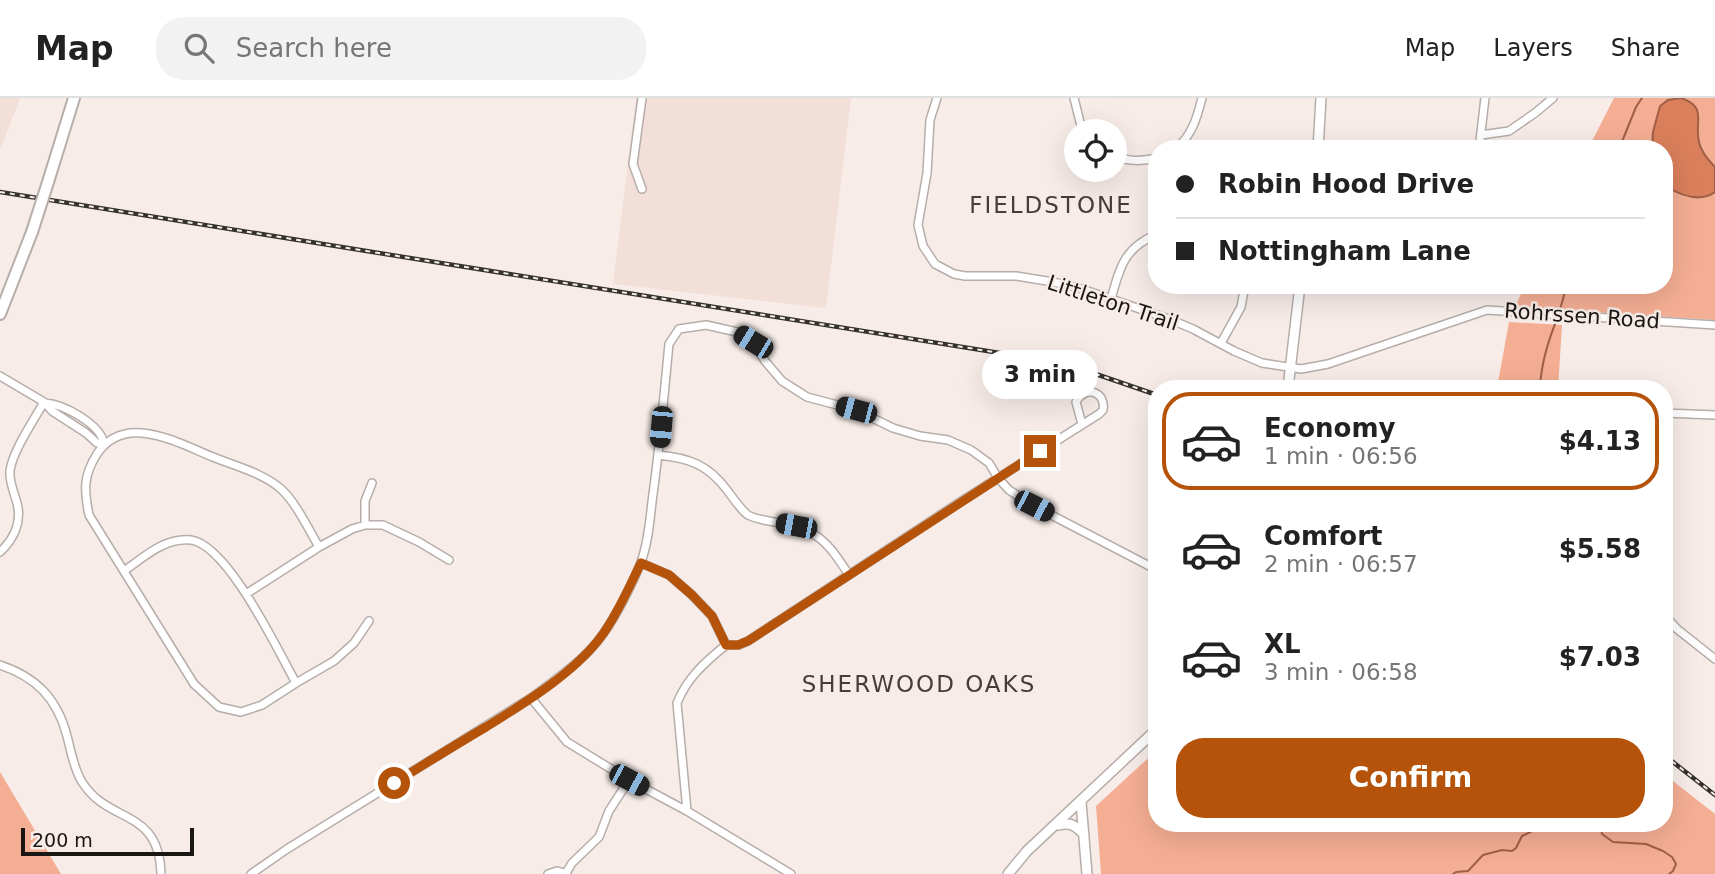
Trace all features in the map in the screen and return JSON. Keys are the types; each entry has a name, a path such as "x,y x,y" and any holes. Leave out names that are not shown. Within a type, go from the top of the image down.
{"highway":[{"path":"0,314 32,232 74,98"}],"main road":[{"path":"1319,140 1321,98"},
{"path":"1289,380 1299,294"},
{"path":"1008,874 1027,851 1148,738"},
{"path":"1081,802 1087,874"},
{"path":"1056,825 1067,822 1084,834"}],"street":[{"path":"642,98 633,164 642,189"},
{"name":"Littleton Trail","path":"937,98 930,120 928,173 918,225 923,246 932,261 954,274 1033,278 1079,288 1169,319 1250,359 1290,368"},
{"path":"1074,98 1079,119"},
{"path":"1184,140 1190,133 1202,98"},
{"path":"1480,140 1486,98"},
{"path":"1481,135 1509,131 1553,98"},
{"path":"1127,159 1148,159"},
{"path":"1111,299 1127,255 1148,238"},
{"path":"1221,343 1241,307 1243,294"},
{"name":"Rohrssen Road","path":"1290,368 1301,369 1328,364 1487,310 1715,325"},
{"path":"251,874 531,698 559,677 602,636 641,563 648,535 669,344 679,329 706,325 737,332 753,342 782,382 807,397 856,410 893,428 948,440 971,450 989,463 1009,490 1034,506 1148,565"},
{"path":"0,376 44,402 52,411 97,443 104,444"},
{"path":"687,811 677,703 683,689 702,665 726,645 738,645 748,641 1082,425 1103,410 1104,403 1096,393 1085,393 1079,396 1076,402 1082,425"},
{"path":"0,552 14,535 18,518 10,480 12,463 44,402"},
{"path":"1673,413 1715,415"},
{"path":"319,547 288,496 266,478 149,433 122,434 104,444 86,475 84,493 89,515 194,684 219,708 241,712 262,705 334,661 354,643 369,621"},
{"path":"658,455 686,459 707,469 749,515 812,532 832,549 849,575"},
{"path":"365,525 365,502 372,483"},
{"path":"246,594 319,547 365,525 383,525 449,560"},
{"path":"124,571 165,544 194,540 207,548 219,558 246,594 296,683"},
{"path":"641,563 669,575 692,595 712,616 726,645"},
{"path":"1673,625 1715,659"},
{"path":"0,665 24,675 47,694 57,710 71,757 82,782 94,796 148,832 160,857 161,874"},
{"path":"531,698 567,742 792,874"},
{"path":"548,874 557,871 566,873 572,863 598,837 609,811 629,780"}],"shaded area":[{"path":"0,98 20,98 0,150"},
{"path":"636,98 851,98 826,308 613,284"},
{"path":"1614,98 1715,98 1715,320 1515,307 1521,294 1673,294 1673,140 1593,140"},
{"path":"1681,98 1697,111 1700,146 1715,167 1715,192 1709,195 1697,197 1673,190 1673,140 1653,140 1660,106 1668,100"},
{"path":"1509,322 1562,325 1559,380 1498,380"},
{"path":"1148,758 1148,832 1673,832 1673,781 1715,814 1715,874 1101,874 1096,806"},
{"path":"0,772 61,874 0,874"}],"waterway":[{"path":"1623,140 1642,98"},
{"path":"1559,313 1564,294"},
{"path":"1541,380 1557,319"},
{"path":"1453,874 1468,871 1483,855 1502,850 1512,851 1522,836 1530,832"},
{"path":"1602,832 1613,842 1646,844 1663,851 1672,857 1676,864 1669,874"}],"railway":[{"path":"0,192 1006,354 1090,372 1148,392"},
{"path":"1673,762 1715,795"}],"district":[{"name":"FIELDSTONE","path":"1051,205"},
{"name":"SHERWOOD OAKS","path":"919,684"}],"route":[{"path":"394,783 531,698 559,677 602,636 641,563 669,575 712,616 726,645 738,645 1040,451"}]}
